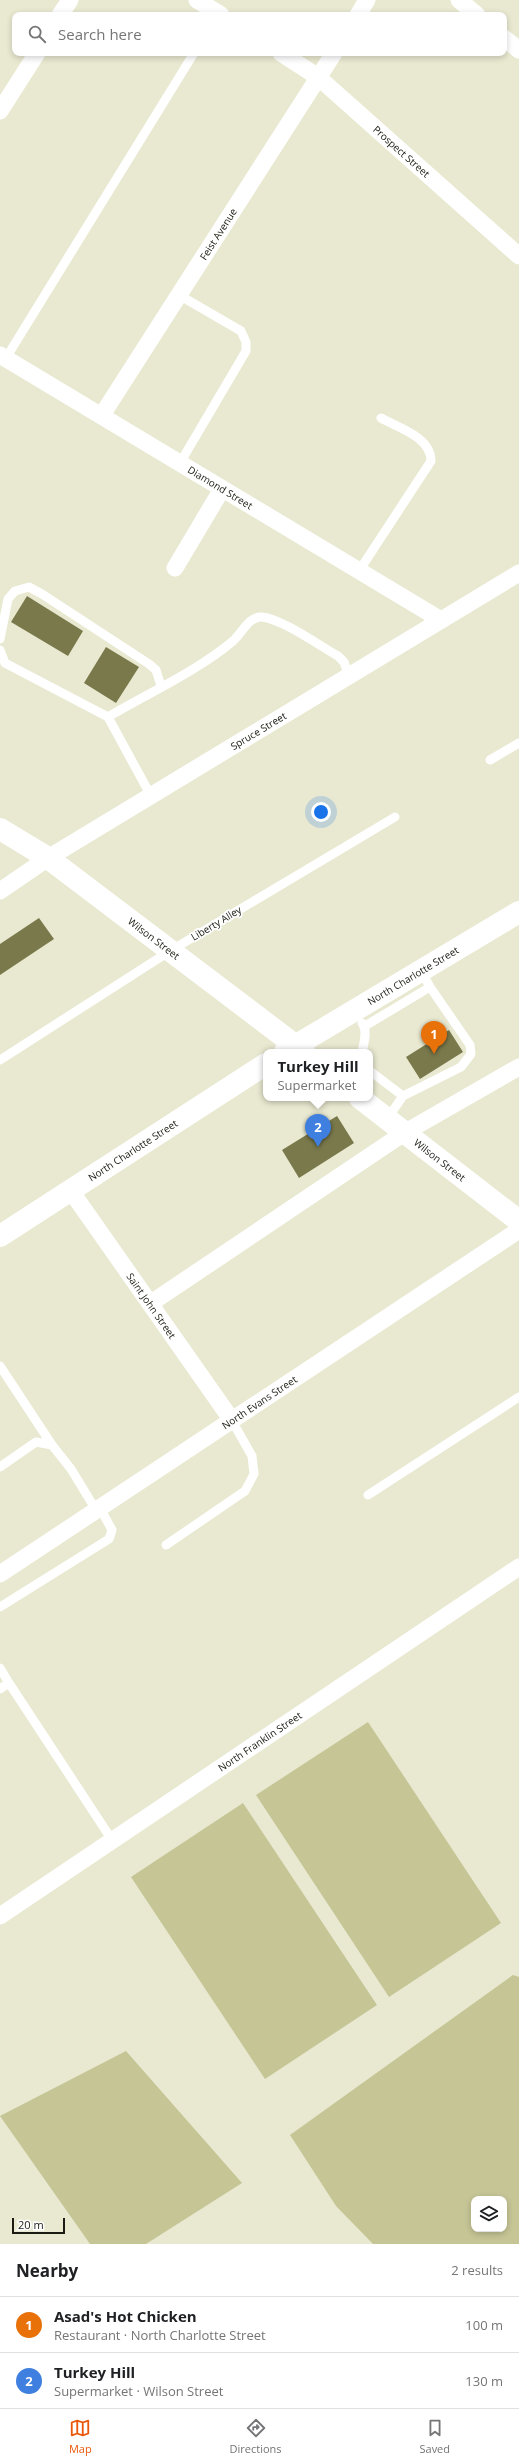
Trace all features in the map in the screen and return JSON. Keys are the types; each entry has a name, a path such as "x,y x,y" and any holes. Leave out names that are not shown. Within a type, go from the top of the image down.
{"main road":[{"name":"Wilson Street","path":"0,830 48,858 170,951 294,1049"},
{"name":"North Charlotte Street","path":"297,1049 359,1019 426,979 519,912"},
{"name":"North Charlotte Street","path":"0,1236 263,1066"},
{"name":"Wilson Street","path":"364,1101 519,1222"}],"street":[{"path":"62,12 70,0"},
{"path":"197,0 216,12"},
{"path":"360,12 368,0"},
{"path":"459,0 473,12"},
{"path":"507,40 519,50"},
{"path":"0,112 35,56"},
{"name":"Prospect Street","path":"286,56 318,77 519,256"},
{"name":"Feist Avenue","path":"102,415 332,56"},
{"name":"Diamond Street","path":"3,357 102,415 222,489 441,620"},
{"path":"176,568 222,489"},
{"name":"Spruce Street","path":"0,891 48,858 519,573"},
{"path":"151,1303 404,1133 519,1067"},
{"name":"Saint John Street","path":"71,1191 232,1419"},
{"name":"North Evans Street","path":"0,1574 519,1230"},
{"name":"North Franklin Street","path":"0,1916 519,1567"}],"lane":[{"path":"3,357 192,56"},
{"path":"179,295 241,331 246,342 246,351 180,463"},
{"path":"359,571 431,461 431,452 424,442 381,418"},
{"path":"0,639 3,603 15,591 29,587 149,664 156,670 161,686"},
{"path":"108,717 161,686 233,640 253,618 261,617 275,620 338,656 344,662 349,676"},
{"path":"0,650 5,663 108,717 151,796"},
{"path":"490,760 519,743"},
{"name":"Liberty Alley","path":"0,1060 170,951 395,817"},
{"path":"387,1119 403,1096 461,1066 471,1054 470,1044 426,979"},
{"path":"359,1019 362,1049"},
{"path":"373,1073 403,1096"},
{"path":"0,1366 52,1445 71,1469 112,1530 109,1539 0,1606"},
{"path":"368,1495 519,1397"},
{"path":"166,1545 244,1491 254,1474 252,1456 232,1419"},
{"path":"0,1467 36,1442 52,1445"},
{"path":"0,1668 112,1840"},
{"path":"0,1689 9,1683"}],"green space":[{"path":"368,1722 501,1923 389,1997 256,1795"},
{"path":"243,1803 377,2005 265,2079 131,1877"},
{"path":"513,1975 519,1977 519,2244 373,2244 336,2206 290,2135"},
{"path":"126,2051 242,2183 146,2244 90,2244 0,2116"}],"building":[{"path":"27,596 83,631 68,656 11,622"},
{"path":"106,647 139,667 116,703 84,683"},
{"path":"39,918 54,939 0,975 0,944"},
{"path":"449,1030 463,1052 420,1079 406,1057"},
{"path":"337,1116 354,1143 299,1178 282,1150"}],"place":[{"name":"Asad's Hot Chicken","path":"434,1054"},
{"name":"Turkey Hill","path":"318,1147"}]}
